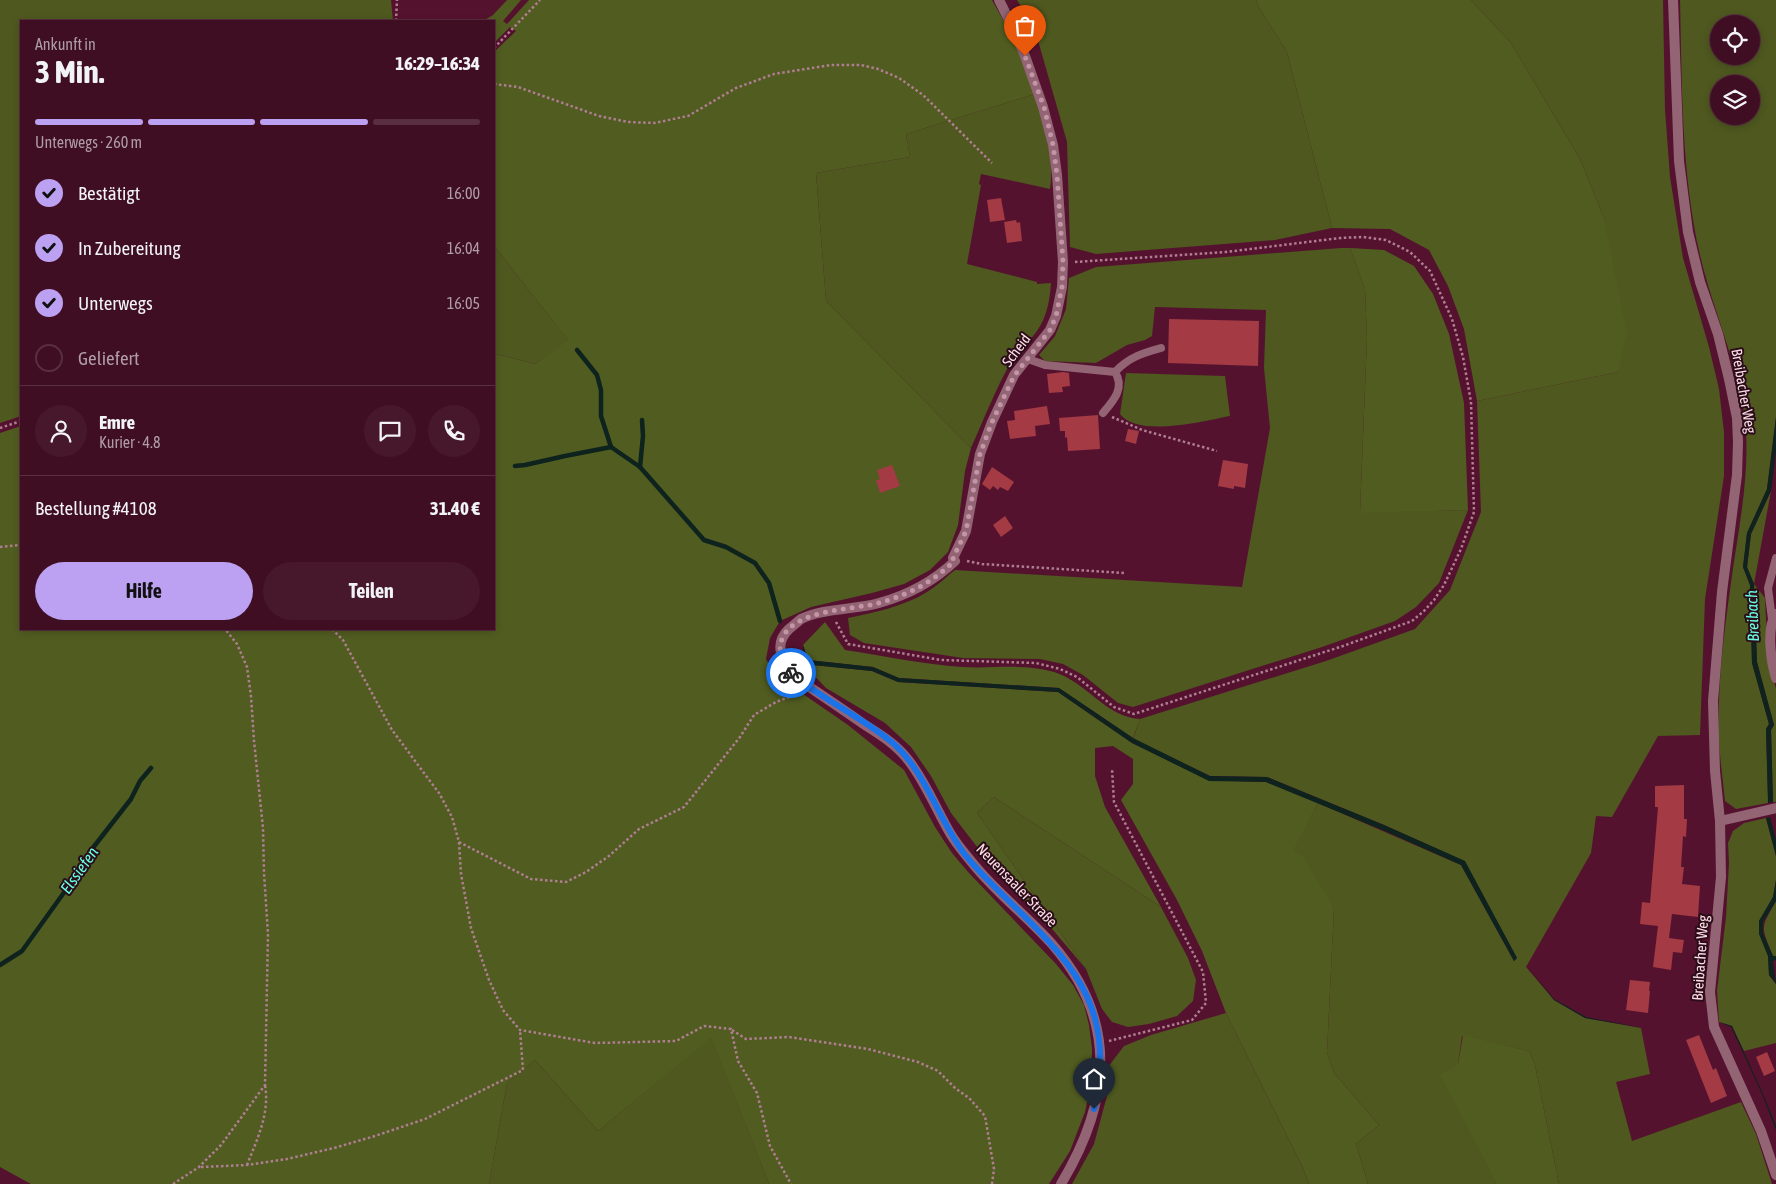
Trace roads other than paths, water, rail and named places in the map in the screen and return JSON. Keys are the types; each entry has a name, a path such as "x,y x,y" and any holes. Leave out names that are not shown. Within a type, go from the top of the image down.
{"street":[{"name":"Scheid","path":"784,634 800,620 813,615 878,603 917,589 943,572 954,561 953,558 966,531 980,454 992,422 1014,376 1050,330 1056,316 1062,287 1063,262 1053,145 1044,107 1015,32 999,0"},
{"name":"Breibacher Weg","path":"1673,0 1679,161 1688,232 1700,282 1718,334 1729,379 1738,442 1737,475 1722,592 1713,701 1715,771 1720,821 1721,877 1710,992 1714,1027 1760,1132 1776,1175"},
{"path":"1774,616 1770,639 1776,678"},
{"name":"Neuensaaler Straße","path":"784,634 780,650 783,661 793,676 894,744 921,778 951,834 963,852 1066,961 1090,1003 1098,1026 1100,1043 1098,1088 1094,1109 1080,1149 1061,1184"},
{"path":"1720,821 1776,808"}],"lane":[{"path":"1115,372 1124,362 1140,354 1162,348"},
{"path":"1028,358 1045,365 1115,372"},
{"path":"1104,413 1119,393 1119,378 1115,372"},
{"path":"1774,616 1768,588 1776,558"}],"water":[{"name":"Breibach","path":"1776,417 1776,451 1771,491 1751,534 1747,567 1754,584 1757,662 1774,725 1771,730 1773,802 1768,803 1766,729 1769,724 1752,663 1750,585 1743,567 1747,533 1767,489"},
{"path":"803,645 808,660 873,667 899,678 1059,688 1133,738 1210,776 1267,777 1384,825 1465,861 1517,958 1514,961 1461,865 1385,831 1266,782 1209,781 1132,743 1058,692 898,682 872,671 803,664"},
{"path":"1770,817 1776,840 1776,856 1766,818"},
{"path":"1776,880 1776,901 1763,922 1763,933 1773,956 1776,956 1776,960 1773,961 1776,984 1769,975 1768,956 1759,934 1759,921 1773,897"},
{"path":"1527,966 1554,999 1586,1017 1644,1028 1585,1018 1554,1000"},
{"path":"1719,1022 1732,1026 1763,1094 1776,1130 1762,1094 1731,1027"}],"waterway":[{"path":"577,350 597,375 601,390 601,416 611,447"},
{"path":"640,467 643,436 642,420"},
{"path":"515,466 611,447 640,467 704,540 726,547 755,563 769,583 780,621"},
{"name":"Elssiefen","path":"0,965 22,951 73,880 92,849 131,799 140,781 151,768"}]}
